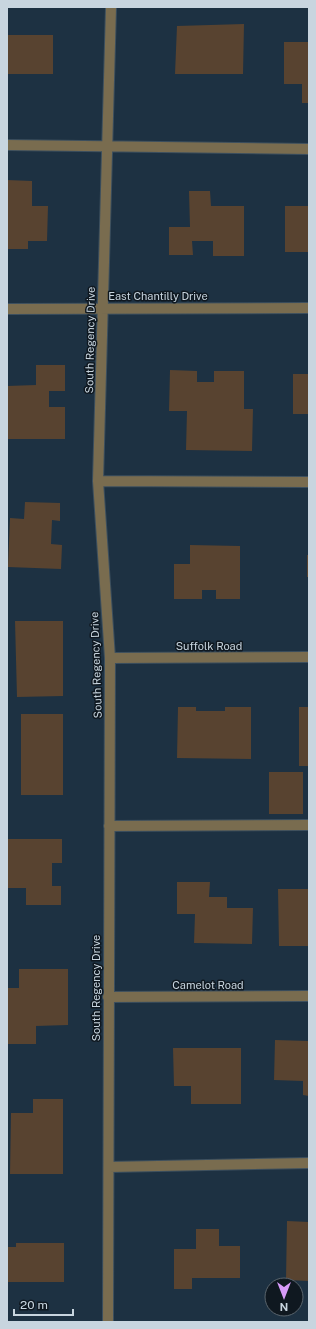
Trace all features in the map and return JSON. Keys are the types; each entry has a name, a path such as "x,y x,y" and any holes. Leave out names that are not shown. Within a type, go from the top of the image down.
{"street":[{"name":"South Regency Drive","path":"108,1322 110,658 98,481 111,7"},
{"path":"7,145 309,149"},
{"name":"East Chantilly Drive","path":"7,309 309,308"},
{"path":"98,481 309,482"},
{"name":"Suffolk Road","path":"110,658 309,657"},
{"path":"109,826 309,825"},
{"name":"Camelot Road","path":"108,997 309,996"},
{"path":"109,1167 309,1163"}],"building":[{"path":"244,24 243,74 175,74 177,26"},
{"path":"7,35 53,35 53,74 7,74"},
{"path":"284,42 309,42 309,103 302,103 302,84 284,84"},
{"path":"7,180 32,181 32,206 48,206 47,241 28,241 28,249 7,249"},
{"path":"189,191 210,191 211,206 244,206 244,256 213,256 213,241 192,241 193,255 169,255 169,227 190,227"},
{"path":"285,206 309,206 309,252 285,252"},
{"path":"36,365 65,365 65,391 49,391 49,407 65,407 65,439 7,439 7,386 36,385"},
{"path":"170,370 197,371 197,382 214,382 214,371 244,371 244,409 253,409 252,451 186,450 187,411 169,411"},
{"path":"293,374 309,374 309,414 293,414"},
{"path":"25,502 60,503 60,521 52,520 51,544 62,545 61,569 8,567 10,518 24,519"},
{"path":"190,545 240,546 240,599 216,599 216,590 202,590 202,599 174,599 174,564 190,564"},
{"path":"307,555 309,555 309,577 307,577"},
{"path":"15,621 63,621 63,696 17,697"},
{"path":"178,707 196,707 196,711 225,711 225,707 251,707 251,759 177,758"},
{"path":"299,707 309,707 309,766 299,766"},
{"path":"21,714 63,714 63,795 21,795"},
{"path":"269,772 303,772 303,814 269,814"},
{"path":"7,839 62,839 62,863 52,863 52,886 61,886 61,905 26,905 26,888 7,888"},
{"path":"177,882 210,882 209,897 227,897 227,908 253,908 252,944 194,943 195,914 177,914"},
{"path":"278,889 309,889 309,946 279,946"},
{"path":"19,969 68,969 68,1025 36,1026 36,1044 7,1044 7,988 19,988"},
{"path":"275,1040 309,1041 309,1096 303,1095 303,1081 274,1080"},
{"path":"173,1048 241,1048 241,1104 191,1104 191,1086 174,1086"},
{"path":"33,1099 63,1099 63,1174 10,1174 11,1113 33,1113"},
{"path":"287,1221 309,1222 309,1281 304,1281 304,1277 286,1277"},
{"path":"196,1229 219,1229 219,1246 240,1246 240,1278 192,1278 192,1289 174,1289 174,1249 196,1249"},
{"path":"16,1243 64,1243 64,1282 7,1282 7,1247 16,1247"}]}
